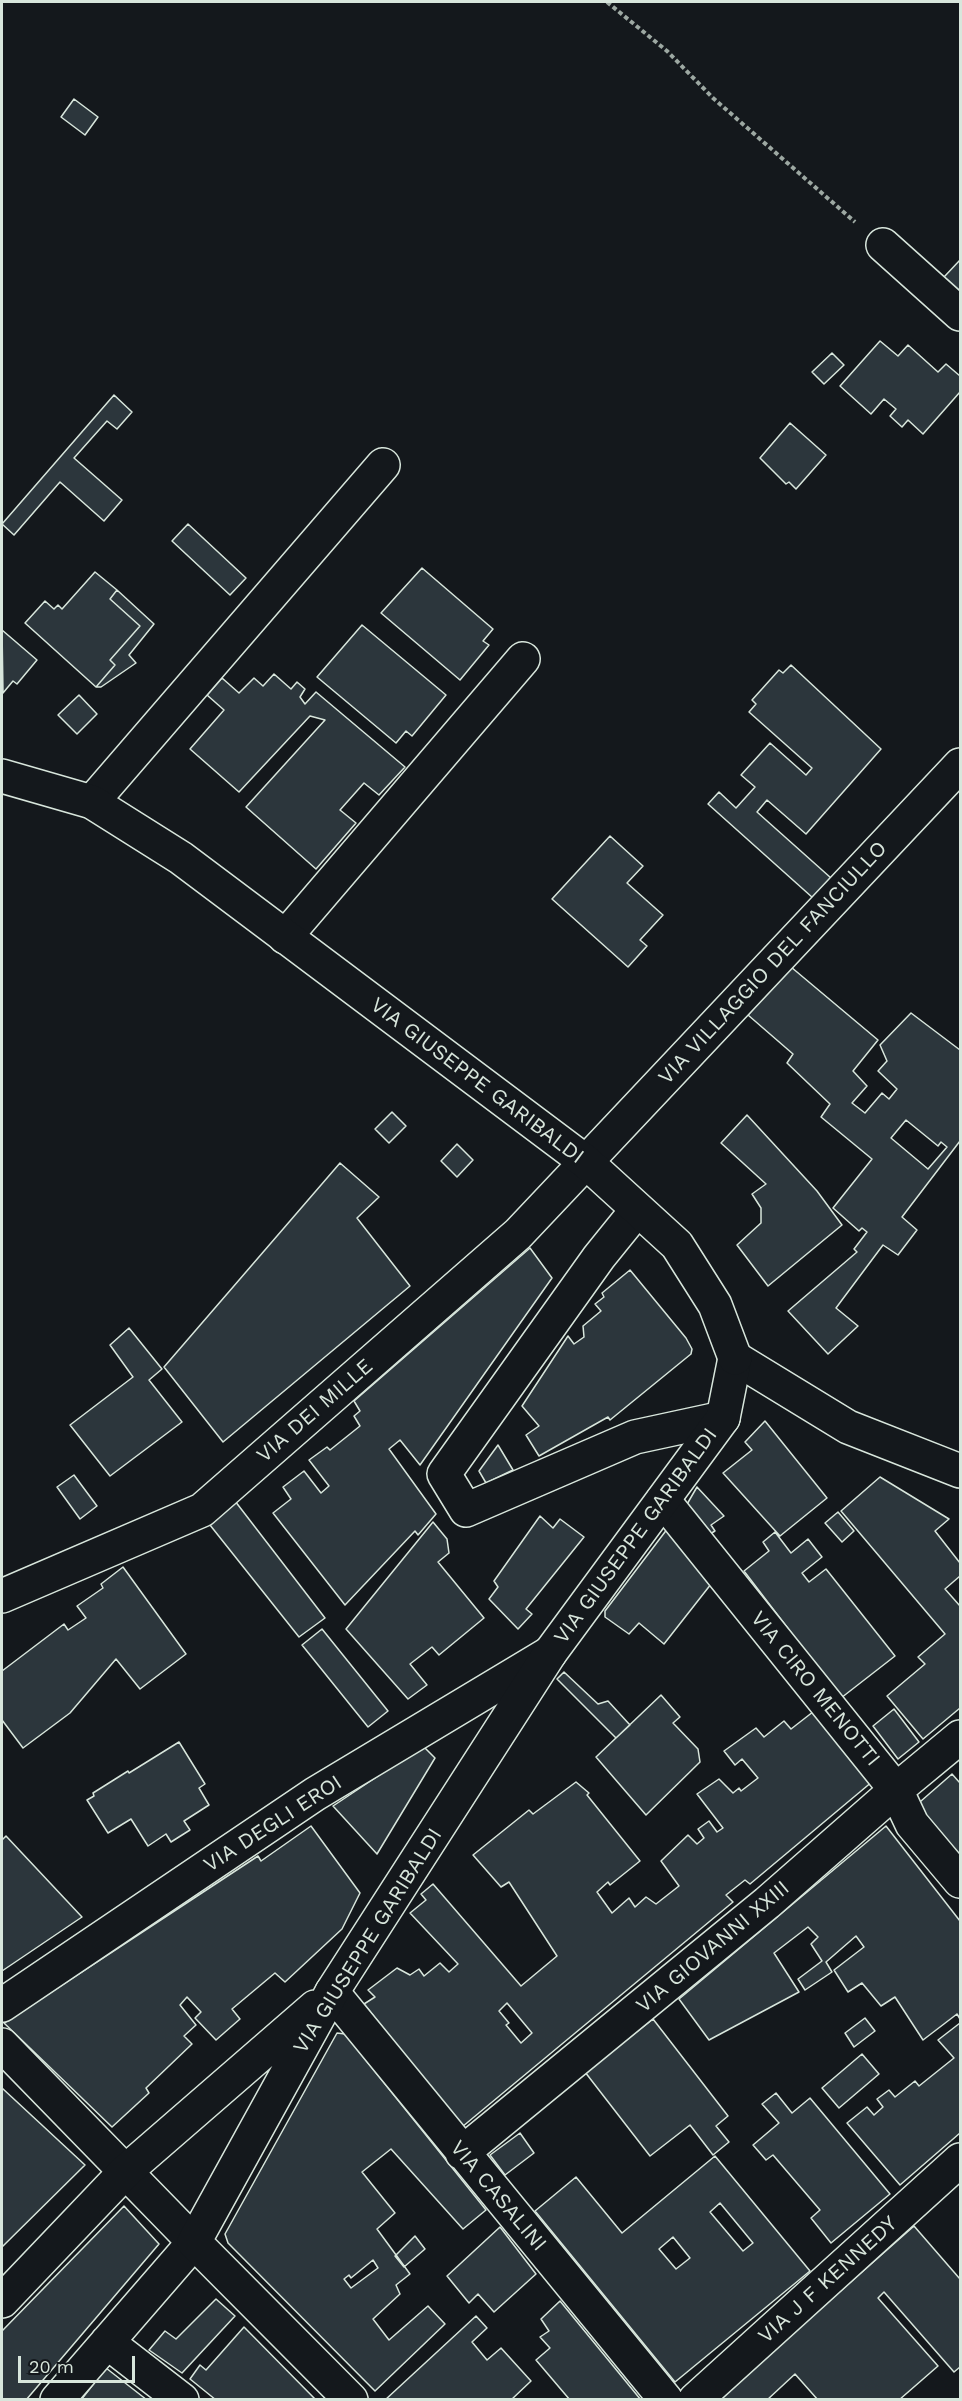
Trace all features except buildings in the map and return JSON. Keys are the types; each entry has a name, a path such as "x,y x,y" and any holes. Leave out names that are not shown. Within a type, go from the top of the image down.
{"street":[{"path":"884,245 960,314"},
{"path":"92,802 383,465"},
{"path":"285,937 523,659"},
{"name":"VIA VILLAGGIO DEL FANCIULLO","path":"586,1162 960,765"},
{"name":"VIA GIUSEPPE GARIBALDI","path":"2,776 92,802 181,858 586,1162 677,1245 715,1305 735,1359 723,1418 550,1653 332,1992 194,2242 57,2400"},
{"name":"VIA DEI MILLE","path":"2,1596 202,1510 518,1234 586,1162"},
{"path":"637,1210 599,1257 444,1474 466,1510 635,1437 723,1418"},
{"path":"735,1359 848,1427 960,1471"},
{"name":"VIA CIRO MENOTTI","path":"663,1500 896,1790 912,1824 960,1881"},
{"name":"VIA DEGLI EROI","path":"2,2005 315,1794 550,1653"},
{"name":"VIA GIOVANNI XXIII","path":"462,2153 767,1903 960,1737"},
{"path":"2,2301 126,2171 332,1992"},
{"name":"VIA CASALINI","path":"332,1992 666,2400"},
{"path":"2,2044 351,2400"},
{"name":"VIA J F KENNEDY","path":"695,2400 960,2160"},
{"path":"107,2342 182,2400"}],"path":[{"path":"608,2 667,51 713,98 884,245"}]}
